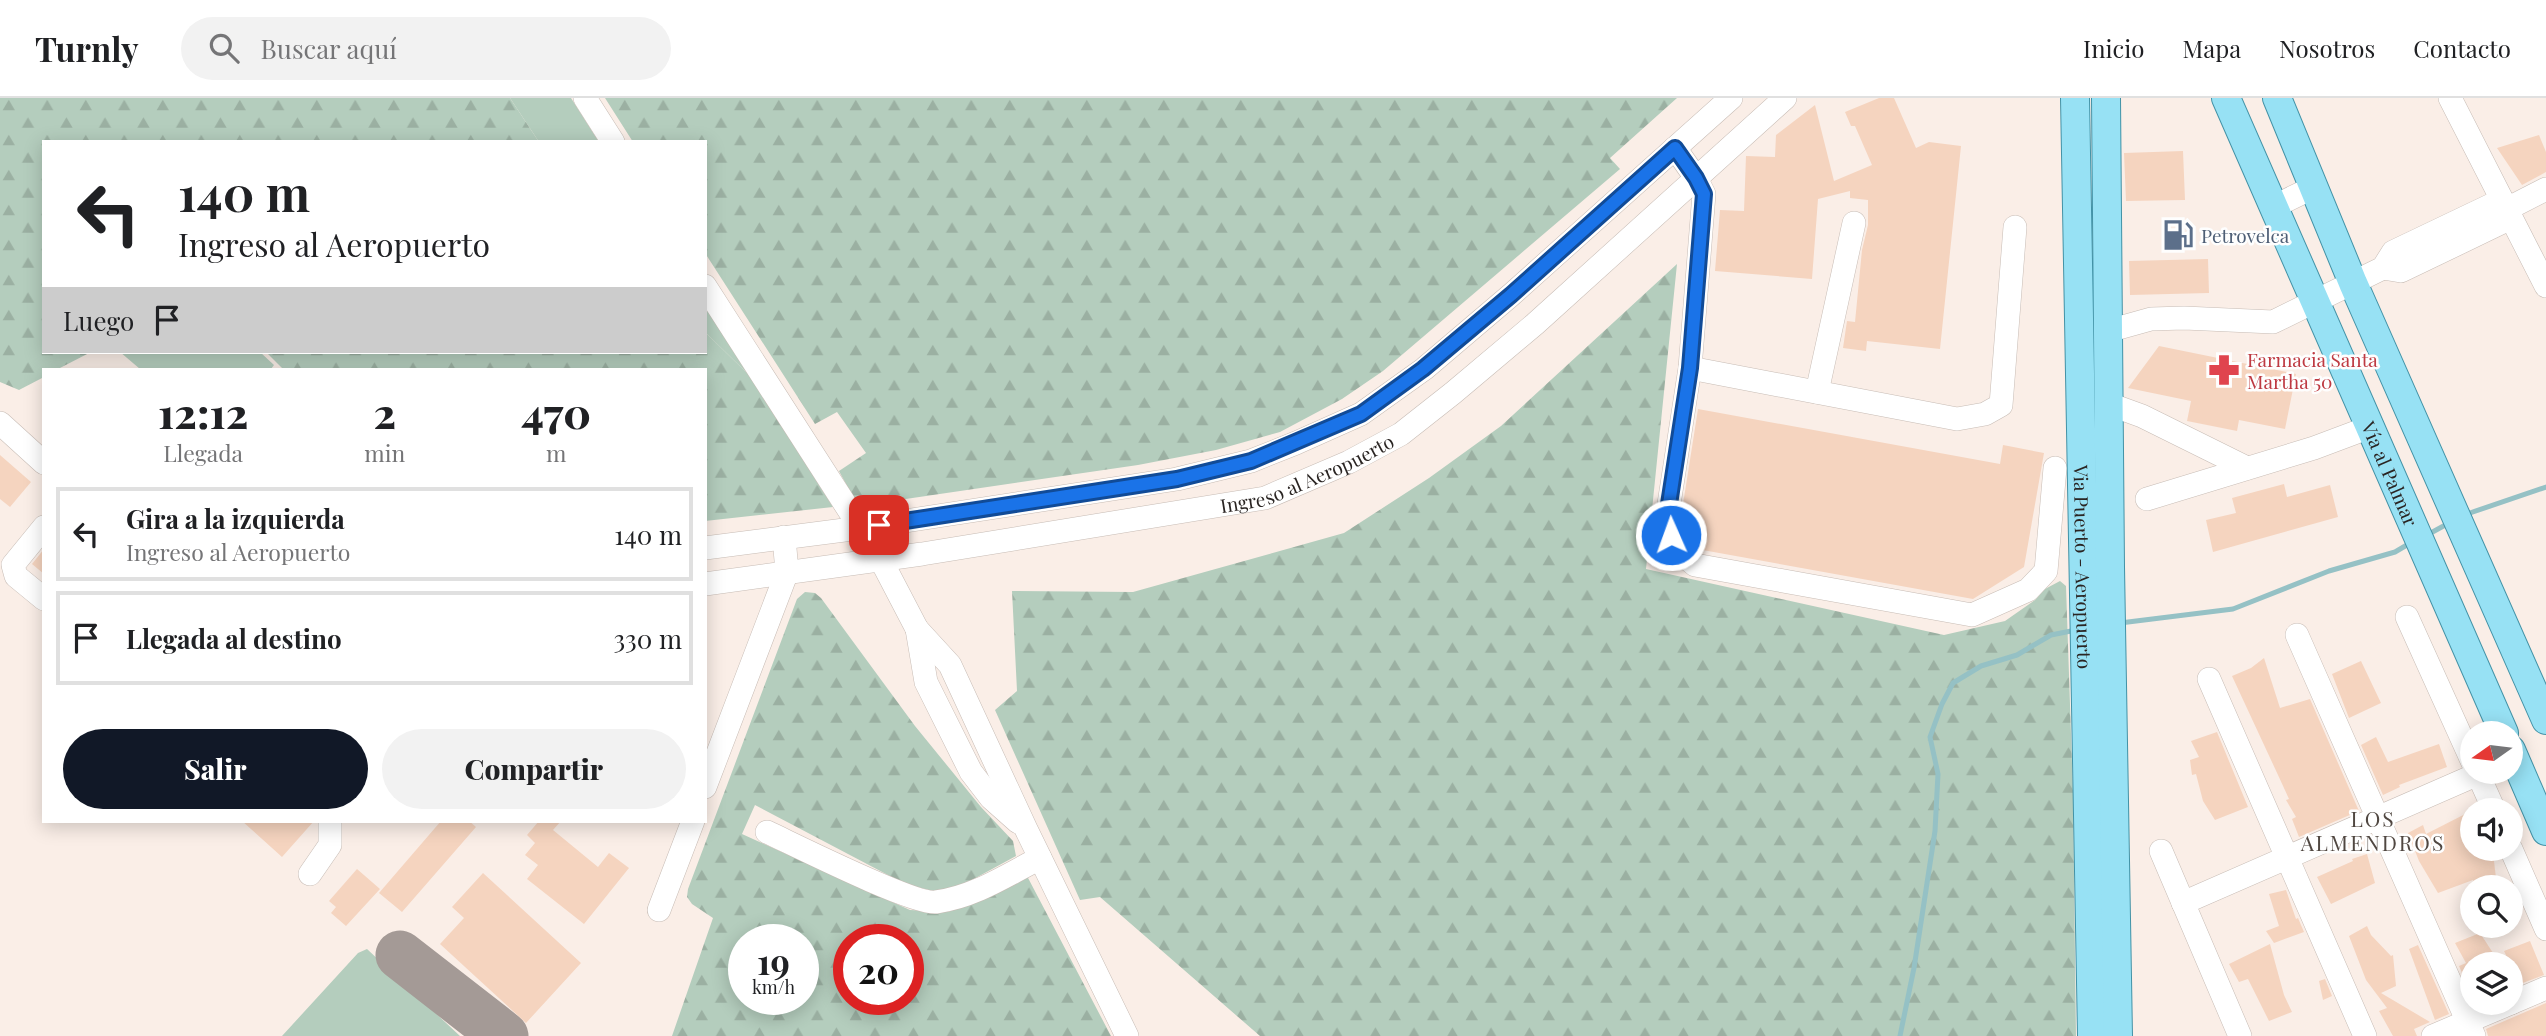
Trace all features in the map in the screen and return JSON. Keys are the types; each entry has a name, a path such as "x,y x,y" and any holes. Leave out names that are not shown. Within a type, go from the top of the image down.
{"main road":[{"name":"Via Puerto - Aeropuerto","path":"2075,98 2097,570 2099,692 2092,1036"},
{"name":"Via Puerto - Aeropuerto","path":"2097,570 2109,404 2106,98"},
{"name":"Vía al Palmar","path":"2226,98 2499,721"},
{"path":"2277,98 2312,188 2476,561 2536,672 2546,720"},
{"name":"Via Puerto - Aeropuerto","path":"2099,692 2119,1036"},
{"path":"2524,780 2546,831"}],"street":[{"path":"585,98 612,140"},
{"name":"Ingreso al Aeropuerto","path":"707,548 860,528 1177,479 1251,461 1361,414 1423,369 1502,303 1731,98"},
{"name":"Ingreso al Aeropuerto","path":"707,584 881,560 1265,498 1349,462 1401,434 1453,393 1535,324 1785,98"},
{"path":"2450,98 2546,286"},
{"path":"1675,148 1704,194 1690,368 1667,517 1678,552 1695,565 1972,615 2028,590 2046,571 2055,468"},
{"path":"2273,207 2312,188"},
{"path":"2108,331 2151,319 2273,322 2382,268 2393,252 2507,209 2546,189"},
{"path":"1817,392 1854,223"},
{"path":"1690,368 1957,419 1985,414 2001,405 2014,227"},
{"path":"707,289 881,560 917,629 926,682 971,772 991,798 1026,829 1127,1036"},
{"path":"2109,404 2142,416 2247,468"},
{"path":"0,423 42,461"},
{"path":"2147,499 2314,448 2370,427"},
{"path":"42,529 13,565 16,576 42,597"},
{"path":"707,782 788,572 784,537"},
{"path":"2407,617 2460,735"},
{"path":"2297,635 2471,1028"},
{"path":"2209,679 2365,1036"},
{"path":"2183,903 2377,818 2460,778"},
{"path":"310,874 330,845 330,823"},
{"path":"659,910 691,823"},
{"path":"767,832 901,893 933,903 967,896 1040,858"},
{"path":"2161,851 2240,1036"},
{"path":"2516,861 2546,929"},
{"path":"2523,998 2546,988"},
{"path":"2433,1036 2471,1028 2492,1015"}],"green space":[{"path":"0,98 510,98 538,140 42,140 42,354 87,354 60,368 42,368 42,378 19,390 0,382"},
{"path":"510,98 571,98 598,140 538,140"},
{"path":"605,98 1677,98 1610,158 1620,169 1383,371 1342,399 1280,432 1216,450 1138,465 858,506 839,471 866,453 837,412 815,424 707,256 707,140 632,140"},
{"path":"1677,264 1646,569 1944,635 2005,621 2035,600 2045,589 2060,581 2066,586 2073,793 2076,1036 1260,1036 1100,897 1080,900 995,710 1017,691 1012,591 1133,592 1344,533 1429,478 1501,426"},
{"path":"707,308 751,377 707,334"},
{"path":"707,334 751,377 833,507 707,521 707,368 282,368 268,354 707,354"},
{"path":"122,354 262,354 274,365 272,368 139,368"},
{"path":"805,592 815,593 915,726 981,807 1013,841 1016,856 959,887 933,891 905,884 755,805 742,834 910,910 948,912 1027,876 1111,1036 672,1036 713,918 692,904 687,897 797,599"},
{"path":"367,949 460,1036 282,1036 358,953"}],"building":[{"path":"1879,98 1894,98 1916,148 1929,142 1961,146 1940,349 1867,341 1866,351 1843,348 1847,321 1855,322 1862,250 1868,225 1868,200 1850,198 1850,191 1818,199 1812,279 1715,271 1720,210 1744,211 1746,156 1775,157 1776,135 1815,105 1834,181 1872,165 1855,126 1851,126 1845,112"},
{"path":"2539,135 2546,152 2546,172 2522,185 2497,148"},
{"path":"2183,151 2185,200 2126,201 2124,153"},
{"path":"2208,259 2209,293 2130,295 2129,261"},
{"path":"2159,346 2296,374 2285,429 2239,420 2237,431 2187,421 2191,401 2128,388"},
{"path":"1698,409 2000,464 2003,445 2044,453 2024,567 1973,599 1697,549 1688,538 1681,517"},
{"path":"0,455 31,482 10,507 0,499"},
{"path":"2284,484 2287,497 2330,485 2338,517 2213,552 2206,520 2236,513 2232,498"},
{"path":"42,552 42,572 32,564"},
{"path":"2264,658 2280,708 2310,699 2359,811 2299,837 2292,819 2296,817 2286,800 2289,799 2232,676 2251,668"},
{"path":"2361,661 2381,703 2349,718 2332,674"},
{"path":"2217,732 2248,807 2215,820 2203,801 2196,774 2192,775 2190,760 2199,757 2191,741"},
{"path":"2376,737 2388,762 2439,744 2447,767 2399,785 2400,787 2383,795 2361,745"},
{"path":"2460,817 2460,861 2494,861 2496,875 2460,875 2460,885 2438,893 2419,861 2408,833 2423,825 2426,834"},
{"path":"244,823 312,823 282,857"},
{"path":"439,823 471,823 476,827 402,912 379,893"},
{"path":"537,823 559,823 553,830 598,867 609,853 629,868 584,924 527,879 538,865 525,855 535,843 527,835"},
{"path":"2367,854 2375,883 2331,904 2317,877"},
{"path":"357,869 380,889 346,926 331,913 336,907 329,901"},
{"path":"483,873 581,963 526,1023 440,944 464,918 452,907"},
{"path":"2286,890 2296,919 2298,918 2304,932 2274,943 2266,931 2279,926 2269,894"},
{"path":"2367,926 2371,935 2393,955 2396,986 2381,993 2430,1022 2414,1029 2417,1036 2393,1036 2379,1011 2387,1008 2366,980 2349,936"},
{"path":"2468,938 2483,938 2492,952 2460,952 2455,943"},
{"path":"2530,941 2544,975 2523,983 2523,952 2504,951"},
{"path":"2270,944 2284,995 2292,1012 2269,1021 2248,979 2239,982 2229,964"},
{"path":"2418,945 2449,1014 2435,1020 2409,949"},
{"path":"2325,979 2332,996 2323,1000 2319,981"},
{"path":"2546,1003 2546,1036 2488,1036 2486,1029"}],"waterway":[{"path":"2464,515 2546,487"},
{"path":"2427,535 2449,523"},
{"path":"2120,623 2233,609 2329,571 2395,552 2412,542"},
{"path":"1900,1036 1914,968 1935,831 1938,774 1930,737 1942,704 1953,683 1981,666 2017,655 2051,635 2076,630"}],"taxiway":[{"path":"400,955 504,1036"}],"place":[{"name":"Petrovelca","path":"2178,235"},
{"name":"Farmacia Santa Martha 50","path":"2224,370"}],"district":[{"name":"LOS ALMENDROS","path":"2373,830"}],"route":[{"path":"879,525 1177,479 1251,461 1361,414 1423,369 1511,295 1675,148 1704,194 1690,368 1667,517 1671,535"}]}
